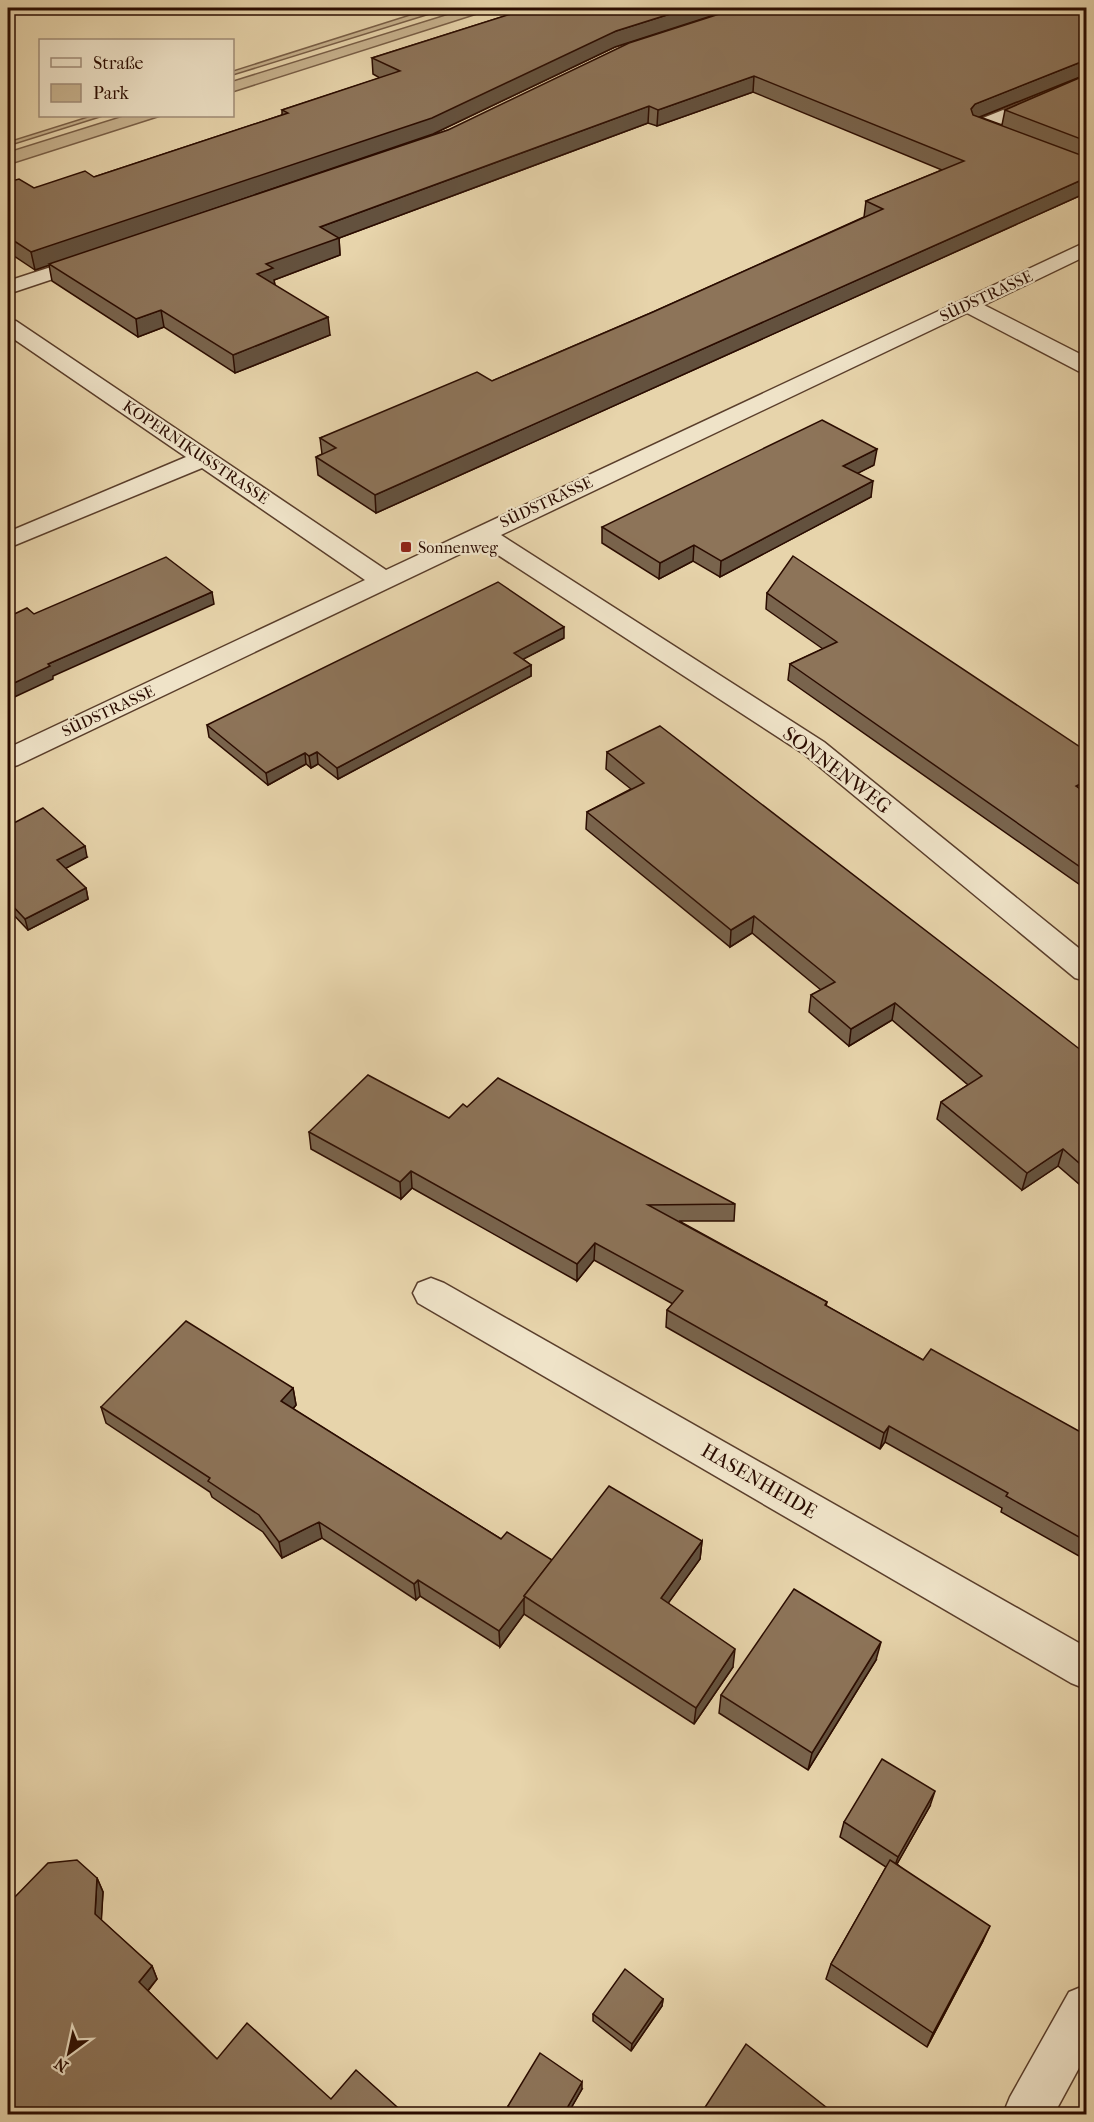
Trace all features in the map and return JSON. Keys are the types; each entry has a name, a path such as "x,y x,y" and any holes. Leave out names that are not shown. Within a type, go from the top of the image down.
{"street":[{"path":"1086,82 980,126 1086,167"},
{"name":"SÜDSTRASSE","path":"8,759 1086,248"},
{"path":"8,288 108,254"},
{"path":"968,305 1086,366"},
{"name":"KOPERNIKUSSTRASSE","path":"8,326 383,580"},
{"path":"8,541 205,458"},
{"name":"SONNENWEG","path":"481,533 814,748 1086,970"},
{"name":"HASENHEIDE","path":"431,1293 1086,1669"},
{"path":"1027,2115 1086,2009"}],"green space":[{"path":"432,8 449,8 234,75 234,71"},
{"path":"468,8 496,8 234,92 234,81"},
{"path":"88,117 100,117 8,146 8,142"},
{"path":"120,117 158,117 8,165 8,152"}],"building":[{"path":"530,8 689,8 616,31 432,118 31,252 8,237 8,182 19,179 34,188 85,171 94,177 288,113 282,110 400,71 372,58"},
{"path":"738,8 1086,8 1086,60 975,104 971,109 973,115 1086,157 1086,178 375,495 316,457 336,448 320,438 477,372 492,381 653,312 883,209 866,201 964,161 754,76 658,110 649,106 320,227 339,238 266,264 273,268 257,274 328,317 233,355 161,310 136,319 49,264 448,130 629,43"},
{"path":"1086,75 1086,141 1005,110"},
{"path":"822,420 877,449 843,466 873,481 721,561 694,545 660,563 602,527"},
{"path":"793,556 1086,751 1086,781 1076,786 1086,793 1086,871 790,664 837,642 767,593"},
{"path":"166,557 212,592 48,664 50,666 8,686 8,617 27,608 34,614"},
{"path":"498,582 564,627 514,653 531,665 337,768 317,752 309,756 305,753 266,773 207,725"},
{"path":"660,726 1086,1054 1086,1169 1063,1149 1027,1173 941,1102 982,1076 895,1003 851,1029 811,995 835,982 754,916 731,930 587,812 644,783 607,752"},
{"path":"43,808 85,846 57,860 86,888 25,919 8,901 8,826"},
{"path":"368,1075 449,1118 463,1104 467,1107 498,1078 735,1204 648,1205 827,1302 825,1305 923,1360 931,1349 1086,1435 1086,1541 1006,1496 1008,1493 889,1426 884,1433 667,1310 683,1291 595,1243 577,1264 411,1171 400,1182 309,1132"},
{"path":"186,1321 293,1388 281,1401 501,1539 507,1532 552,1560 499,1631 418,1580 414,1584 319,1522 279,1542 259,1515 208,1481 210,1478 101,1407"},
{"path":"609,1486 702,1541 661,1598 735,1649 696,1708 524,1596"},
{"path":"794,1589 881,1642 812,1753 721,1695"},
{"path":"882,1759 935,1791 898,1857 844,1822"},
{"path":"77,1860 97,1878 95,1914 152,1966 139,1982 217,2059 247,2023 331,2099 356,2070 406,2115 19,2115 8,2103 8,1904 48,1863"},
{"path":"890,1860 990,1926 933,2033 831,1964"},
{"path":"625,1969 663,1999 632,2044 593,2014"},
{"path":"746,2044 836,2115 700,2115"},
{"path":"540,2053 582,2082 563,2115 519,2115 508,2106"}],"place":[{"name":"Sonnenweg","path":"406,547"}]}
